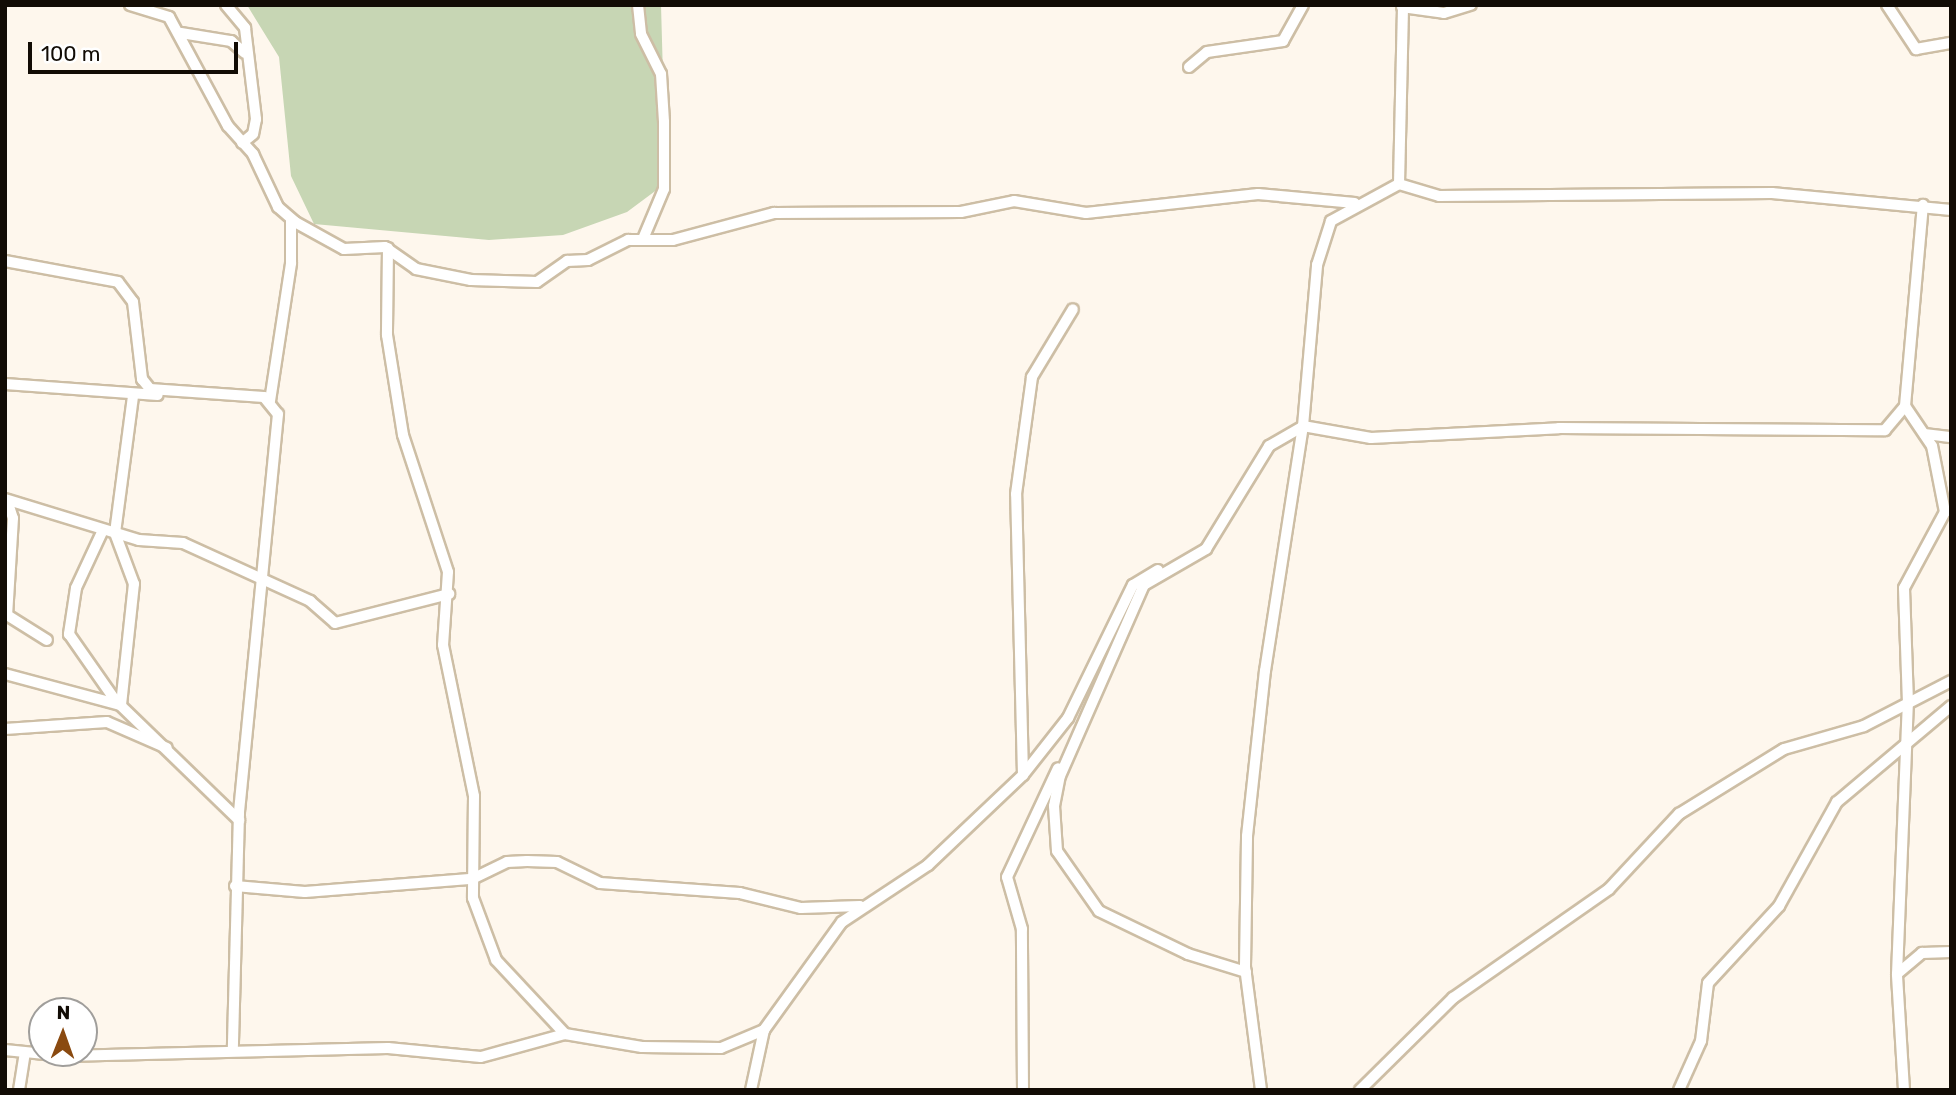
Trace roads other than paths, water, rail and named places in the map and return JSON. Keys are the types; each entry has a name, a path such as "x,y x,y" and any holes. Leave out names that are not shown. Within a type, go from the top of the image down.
{"street":[{"path":"130,5 164,13 181,33 242,143 291,219 344,249 388,248 420,270 528,283 568,261 643,239 673,240 774,213 943,212 1017,201 1086,214 1258,194 1355,203"},
{"path":"226,5 244,25 245,53 256,127 242,143"},
{"path":"638,5 641,34 661,74 664,122 664,188 643,239"},
{"path":"1189,67 1207,52 1283,40 1303,5"},
{"path":"1399,184 1402,6 1444,13 1471,5"},
{"path":"1887,5 1916,49 1951,43"},
{"path":"181,33 232,41 245,53"},
{"path":"1261,1090 1245,972 1247,836 1265,671 1303,426 1317,265 1331,220 1355,203 1399,184 1439,197 1772,193 1951,209"},
{"path":"1245,972 1115,923 1072,879 1057,851 1054,806 1085,721 1144,585 1206,549 1269,446 1303,426 1371,439 1559,428 1822,433 1889,429 1905,406 1923,205"},
{"path":"233,1050 235,887 239,820 279,433 270,401 291,219"},
{"path":"388,248 387,335 403,435 433,517 449,594 443,645 474,796 472,878 492,952 565,1034"},
{"path":"5,261 118,282 133,302 142,379 150,389 270,401"},
{"path":"1023,775 1016,494 1032,377 1073,309"},
{"path":"5,384 133,397 178,392"},
{"path":"133,397 109,532 76,588 69,634 121,705 172,751 201,789 239,820"},
{"path":"1904,1090 1897,974 1908,703 1904,588 1945,512 1935,454 1925,434 1905,406"},
{"path":"1925,434 1951,436"},
{"path":"6,500 109,532 178,542 265,579 344,624 449,594"},
{"path":"6,500 13,518 7,615 47,640"},
{"path":"109,532 134,584 121,705"},
{"path":"751,1090 764,1030 842,922 928,865 1023,775 1068,718 1133,584 1143,575 1185,563"},
{"path":"5,674 121,705"},
{"path":"1360,1090 1453,998 1609,889 1679,814 1784,749 1864,726 1951,681"},
{"path":"1679,1090 1701,1040 1707,983 1779,906 1837,803 1906,739 1951,706"},
{"path":"1023,1090 1023,940 1007,877 1031,815 1085,721"},
{"path":"5,729 107,722 172,751"},
{"path":"235,887 305,892 472,878 507,862 551,862 600,883 740,893 801,908 863,906"},
{"path":"1897,974 1922,953 1951,952"},
{"path":"5,1050 24,1054 388,1048 481,1057 565,1034 642,1047 721,1048 764,1030"},
{"path":"19,1090 24,1054"}]}
